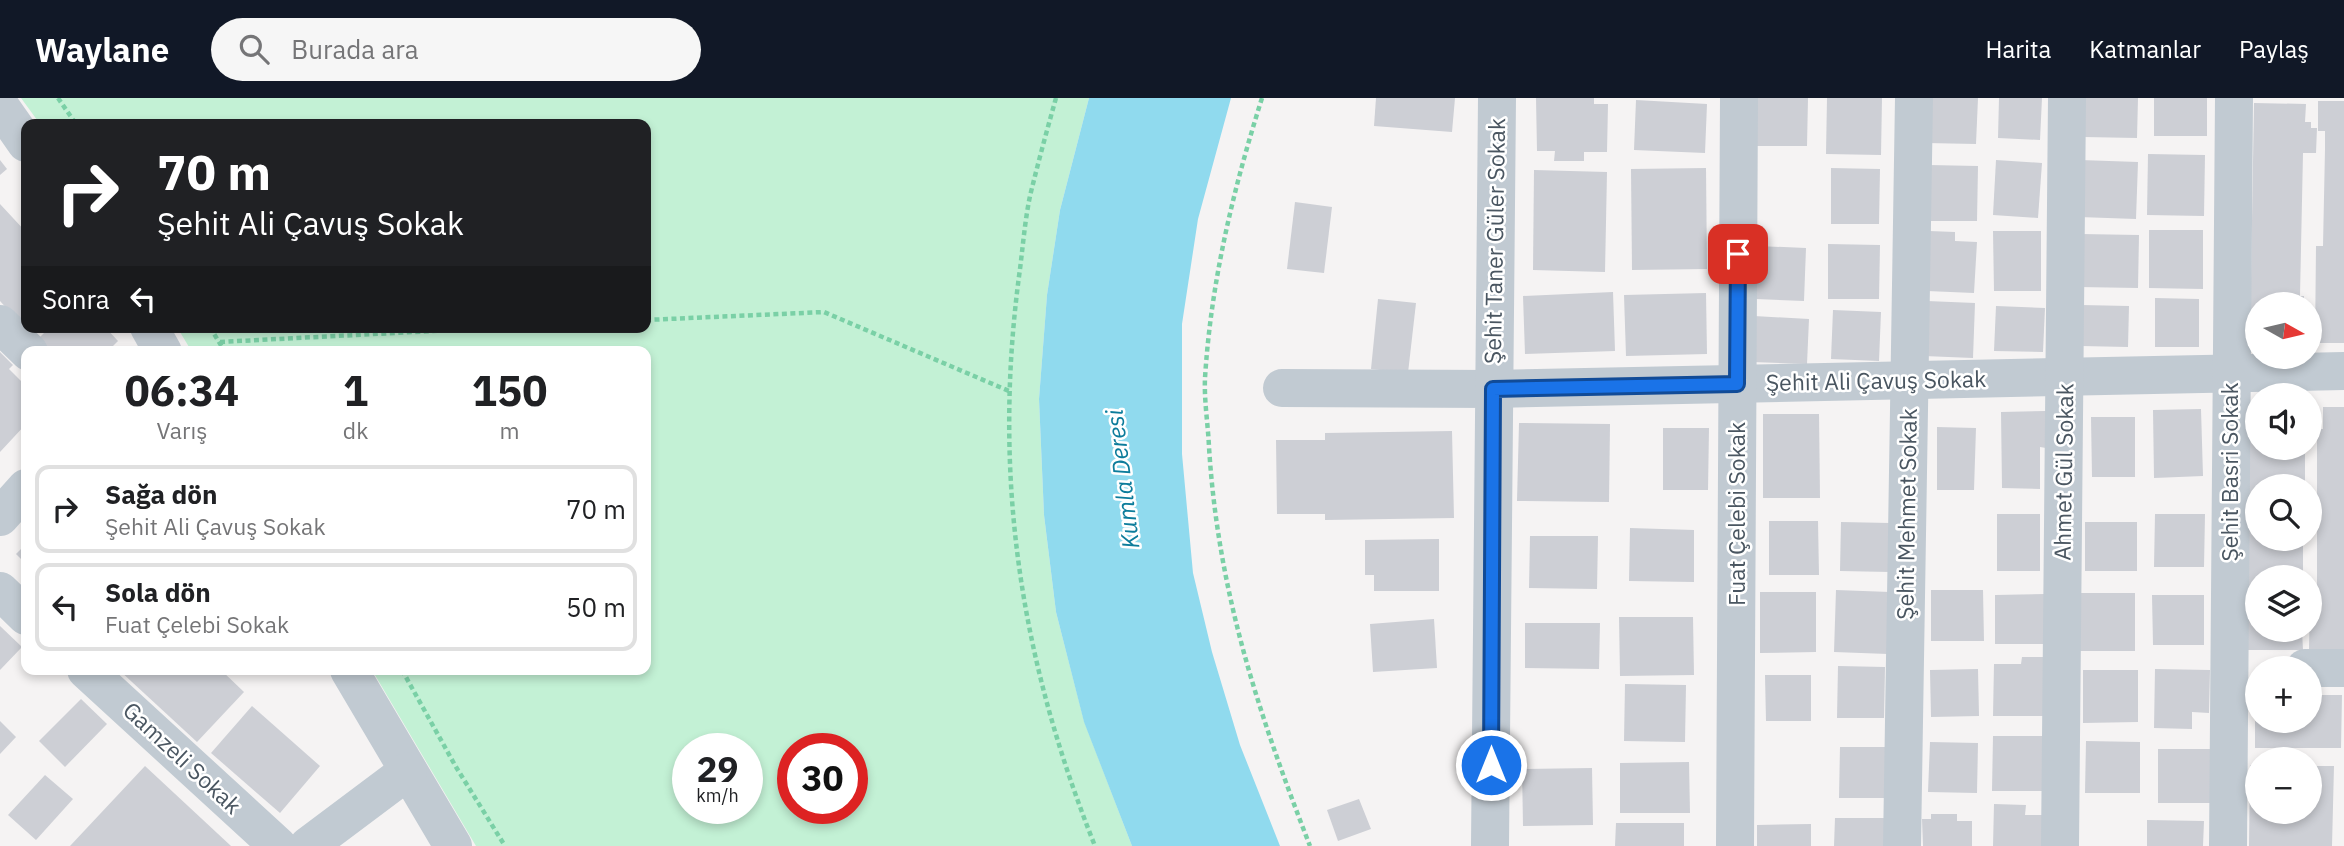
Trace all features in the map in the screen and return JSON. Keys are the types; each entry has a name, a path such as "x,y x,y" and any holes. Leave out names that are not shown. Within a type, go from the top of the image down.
{"street":[{"name":"Şehit Taner Güler Sokak","path":"1490,846 1497,98"},
{"name":"Fuat Çelebi Sokak","path":"1735,846 1739,98"},
{"name":"Şehit Mehmet Sokak","path":"1902,846 1914,98"},
{"name":"Ahmet Gül Sokak","path":"2060,846 2067,98"},
{"name":"Şehit Basri Sokak","path":"2228,846 2244,669 2231,373 2235,98"},
{"path":"0,106 21,137"},
{"path":"0,324 23,346"},
{"name":"Şehit Ali Çavuş Sokak","path":"1282,388 1493,389 2344,371"},
{"path":"0,517 21,494"},
{"path":"0,592 21,611"},
{"path":"2322,668 2344,668"},
{"name":"Gamzeli Sokak","path":"91,675 278,846"},
{"path":"352,675 453,846"},
{"path":"308,846 408,771"}],"path":[{"path":"58,98 73,119"},
{"path":"1056,98 1030,198 1011,336 1008,433 1017,571 1044,699 1095,846"},
{"path":"1262,98 1239,171 1214,288 1205,381 1222,569 1246,666 1310,846"},
{"path":"651,320 824,312 1009,391"},
{"path":"214,333 222,346"},
{"path":"220,342 394,333"},
{"path":"405,675 456,767 505,846"}],"green space":[{"path":"21,98 1089,98 1060,210 1047,295 1039,399 1044,515 1056,612 1084,721 1132,846 476,846 375,675 651,675 651,346 188,346 181,333 651,333 651,119 36,119"}],"water":[{"name":"Kumla Deresi","path":"1089,98 1231,98 1198,219 1182,324 1182,454 1193,573 1212,652 1240,745 1280,846 1132,846 1084,722 1056,612 1044,515 1039,399 1047,295 1060,210"}],"building":[{"path":"1376,98 1455,98 1452,132 1374,126"},
{"path":"1536,98 1594,98 1594,104 1608,104 1607,152 1584,152 1584,161 1554,161 1555,151 1537,151"},
{"path":"1756,98 1808,98 1807,146 1755,146"},
{"path":"1827,98 1882,98 1881,155 1826,154"},
{"path":"1928,98 1978,98 1976,144 1926,143"},
{"path":"1999,98 2042,98 2040,140 1998,138"},
{"path":"2085,98 2138,98 2137,138 2084,137"},
{"path":"2154,98 2207,98 2207,136 2154,136"},
{"path":"1636,100 1707,104 1705,153 1634,150"},
{"path":"2318,101 2344,101 2344,343 2322,343 2322,292 2316,292 2316,246 2323,246 2325,149 2325,131 2318,131"},
{"path":"2254,103 2306,104 2305,122 2311,122 2311,128 2317,128 2316,153 2303,153 2300,292 2251,292"},
{"path":"2148,154 2205,155 2204,216 2147,215"},
{"path":"0,160 7,169 0,175"},
{"path":"1996,160 2042,163 2038,218 1993,215"},
{"path":"2080,160 2138,162 2136,219 2079,217"},
{"path":"1929,165 1978,166 1977,221 1928,221"},
{"path":"1706,168 1707,269 1632,270 1631,169"},
{"path":"1831,168 1880,169 1879,224 1831,224"},
{"path":"1534,170 1607,172 1605,272 1533,270"},
{"path":"1295,202 1332,207 1324,273 1287,269"},
{"path":"0,204 21,227 21,324 0,301"},
{"path":"2149,230 2203,230 2203,289 2149,288"},
{"path":"1929,231 1955,232 1955,241 1977,242 1974,293 1927,291"},
{"path":"1993,231 2041,231 2041,291 1994,291"},
{"path":"2081,234 2139,235 2138,288 2079,287"},
{"path":"1828,244 1880,245 1879,299 1828,299"},
{"path":"1757,246 1806,248 1804,301 1756,299"},
{"path":"1613,292 1615,351 1525,354 1523,296"},
{"path":"1706,293 1707,354 1626,356 1624,295"},
{"path":"2155,298 2199,299 2199,347 2155,347"},
{"path":"1378,299 1416,303 1408,373 1371,369"},
{"path":"1927,301 1975,303 1973,358 1924,356"},
{"path":"2081,305 2129,306 2128,347 2081,346"},
{"path":"1996,306 2045,308 2043,352 1994,351"},
{"path":"1833,310 1881,312 1879,361 1831,359"},
{"path":"1754,316 1809,319 1807,364 1752,362"},
{"path":"44,333 111,333 118,341 113,346 43,346 37,340"},
{"path":"0,352 13,365 9,369 21,381 21,429 0,452"},
{"path":"2323,407 2344,407 2344,650 2309,650 2309,642 2322,642 2322,565 2317,565 2317,551 2322,551 2322,474 2317,474 2317,460 2322,460"},
{"path":"2201,409 2203,476 2154,478 2153,410"},
{"path":"2046,411 2046,448 2040,447 2040,489 2002,488 2001,412"},
{"path":"1763,414 1819,414 1820,498 1763,498"},
{"path":"2091,417 2135,417 2135,477 2092,477"},
{"path":"1519,423 1610,424 1609,502 1517,501"},
{"path":"1937,427 1976,428 1974,490 1937,490"},
{"path":"1663,428 1709,428 1708,490 1663,490"},
{"path":"1452,431 1454,518 1325,520 1325,514 1277,514 1276,440 1325,440 1325,433"},
{"path":"2247,460 2305,460 2305,474 2247,474"},
{"path":"1997,514 2040,514 2040,571 1997,571"},
{"path":"2155,514 2205,514 2204,567 2154,567"},
{"path":"1769,521 1818,521 1819,575 1769,575"},
{"path":"1841,522 1890,523 1890,572 1840,571"},
{"path":"2085,522 2137,522 2137,571 2085,571"},
{"path":"1630,528 1694,530 1694,582 1629,581"},
{"path":"1530,536 1598,536 1597,589 1529,588"},
{"path":"1439,539 1439,591 1374,591 1374,575 1365,575 1365,540"},
{"path":"2246,551 2303,551 2303,565 2246,565"},
{"path":"1836,590 1890,592 1888,654 1834,652"},
{"path":"1931,590 1983,590 1984,641 1931,641"},
{"path":"1760,592 1816,592 1816,652 1760,653"},
{"path":"2081,593 2135,593 2135,651 2080,651"},
{"path":"2045,594 2045,644 1995,644 1995,595"},
{"path":"2152,595 2204,595 2204,645 2153,645"},
{"path":"1619,617 1693,617 1694,675 1620,676"},
{"path":"1434,619 1437,668 1373,672 1370,624"},
{"path":"1525,623 1600,623 1599,669 1525,668"},
{"path":"0,626 21,648 0,670"},
{"path":"2245,642 2303,642 2303,650 2245,650"},
{"path":"2022,657 2044,657 2043,716 1993,716 1994,664 2021,664"},
{"path":"1838,666 1885,667 1884,718 1837,718"},
{"path":"1978,669 1979,716 1931,717 1930,670"},
{"path":"2155,669 2210,670 2209,713 2192,712 2192,729 2154,728"},
{"path":"2083,670 2138,670 2138,722 2083,723"},
{"path":"124,675 226,675 244,692 197,742"},
{"path":"1765,675 1811,675 1811,721 1766,721"},
{"path":"1625,684 1686,685 1685,742 1624,741"},
{"path":"2322,695 2342,695 2341,748 2255,747 2255,733 2322,733"},
{"path":"81,699 107,724 65,767 39,741"},
{"path":"252,706 320,766 280,813 211,753"},
{"path":"0,721 16,737 0,754"},
{"path":"1993,736 2042,736 2042,791 1992,791"},
{"path":"2086,741 2140,742 2140,793 2085,793"},
{"path":"1930,742 1978,743 1977,793 1928,792"},
{"path":"1840,747 1887,747 1886,798 1839,798"},
{"path":"2158,749 2211,749 2211,803 2158,803"},
{"path":"1689,762 1690,813 1620,813 1620,763"},
{"path":"145,766 231,846 70,846"},
{"path":"2322,766 2334,766 2332,846 2249,846 2249,824 2322,824"},
{"path":"1592,768 1593,825 1523,826 1522,769"},
{"path":"45,775 73,799 36,840 8,815"},
{"path":"1359,799 1371,829 1338,841 1327,810"},
{"path":"1994,804 2026,805 2025,815 2044,815 2043,846 1993,846"},
{"path":"1931,814 1957,814 1957,821 1972,821 1972,846 1923,846 1922,819 1931,819"},
{"path":"1835,818 1889,818 1889,846 1834,846"},
{"path":"2147,820 2204,821 2203,846 2147,846"},
{"path":"1616,823 1684,823 1684,846 1615,846"},
{"path":"1811,824 1811,846 1757,846 1757,825"}],"route":[{"path":"1491,765 1493,389 1737,384 1738,254"}]}
